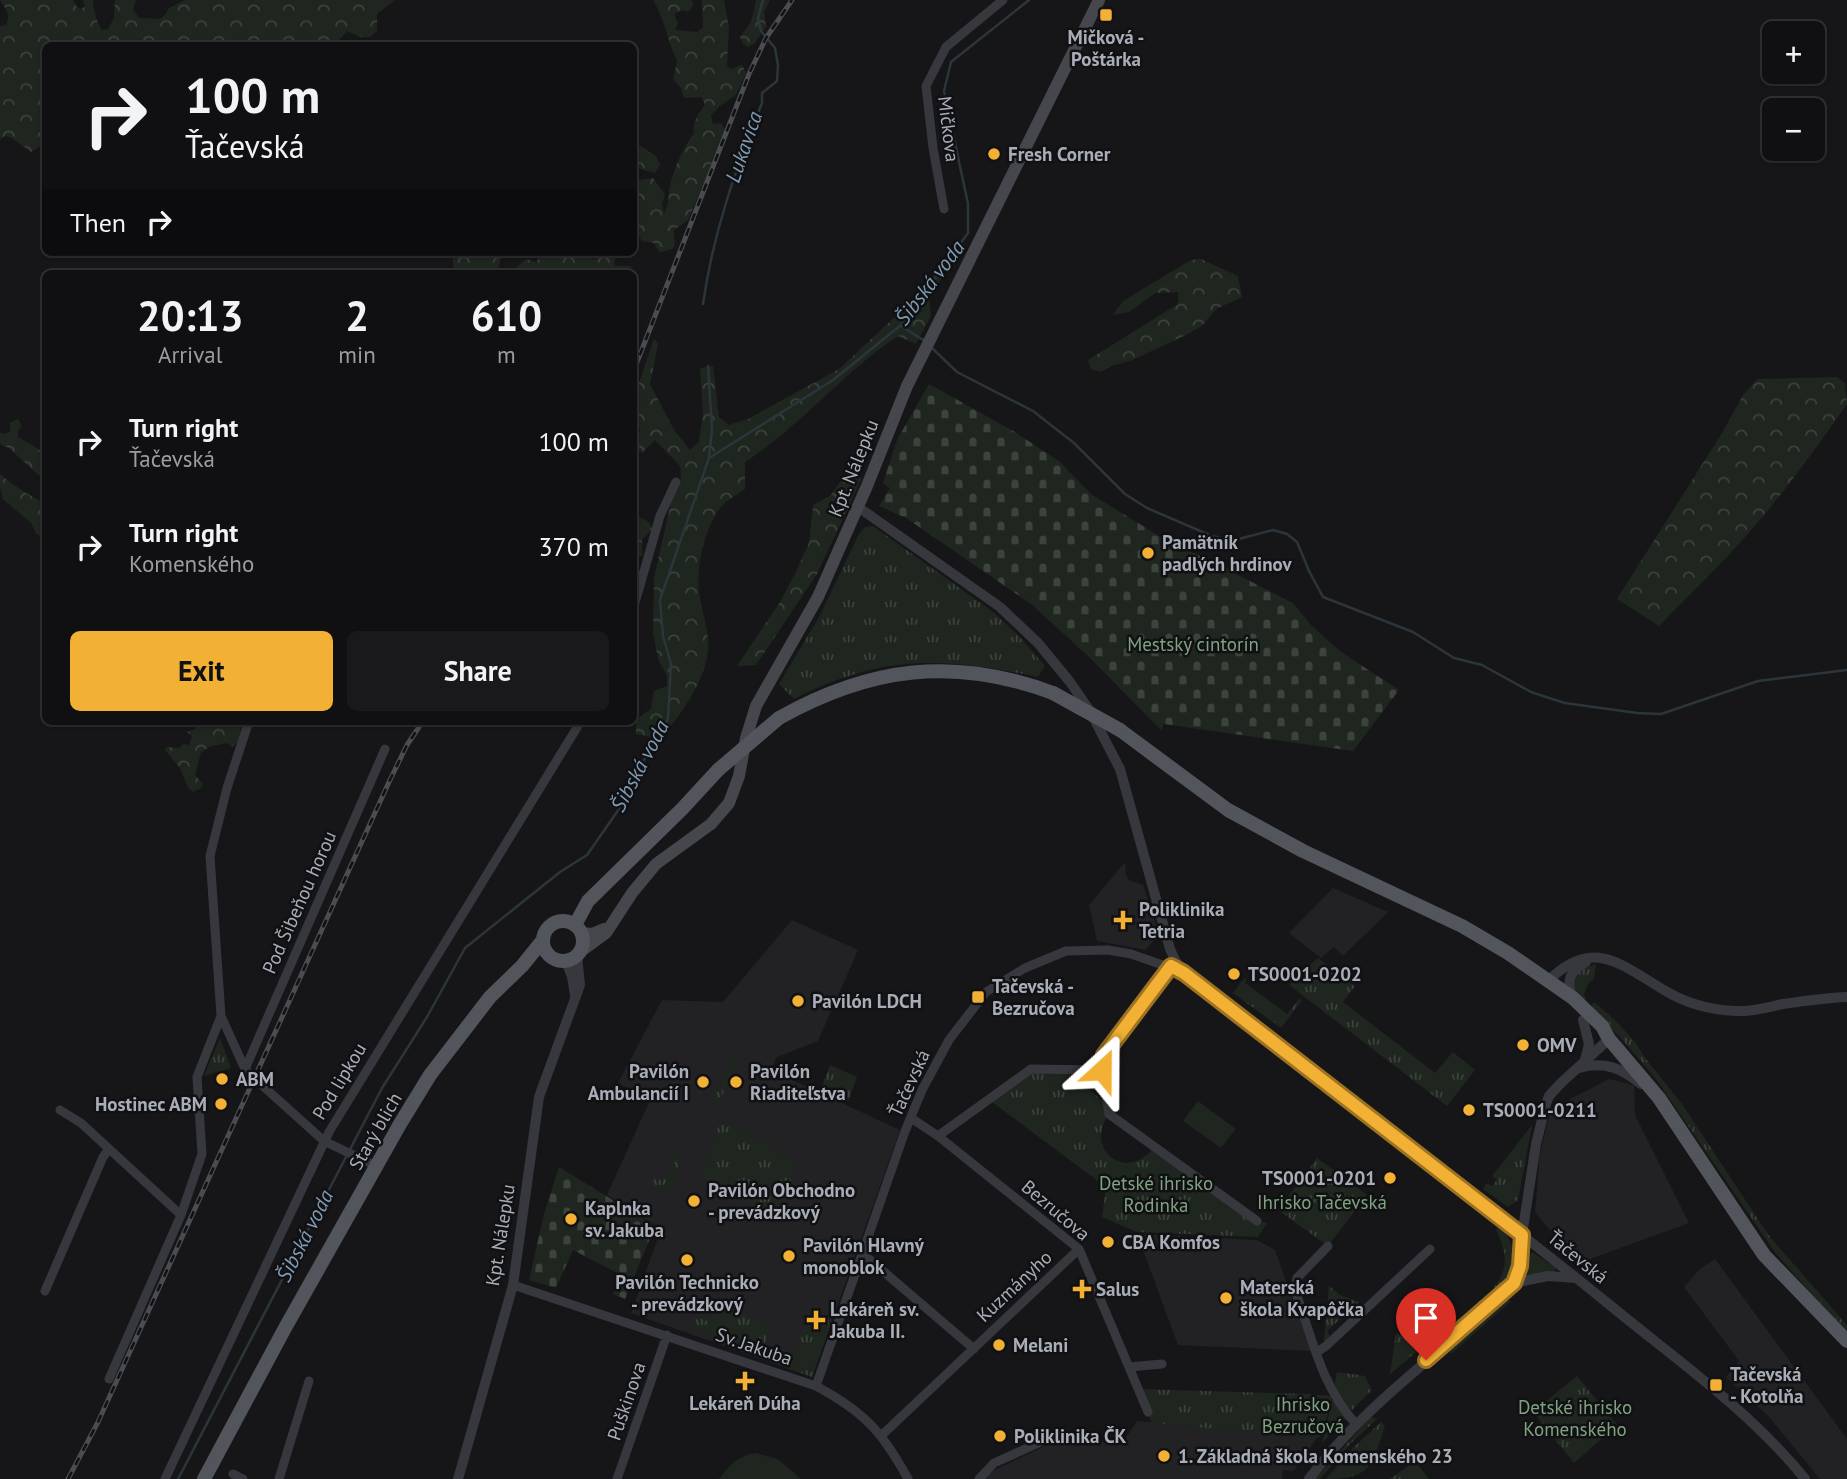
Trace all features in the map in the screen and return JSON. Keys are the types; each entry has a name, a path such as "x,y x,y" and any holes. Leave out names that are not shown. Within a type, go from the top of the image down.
{"main road":[{"name":"Kpt. Nálepku","path":"574,956 597,941 656,864 711,824 729,803 739,776 750,723 765,689 818,597 907,386 1099,0"},
{"path":"573,927 588,901 718,770 779,718 831,691 858,682 932,671 967,671 1002,676 1053,693 1120,730 1238,816 1303,851 1462,926 1508,953 1573,998 1602,1026 1609,1039 1659,1098 1764,1255 1847,1341"},
{"path":"573,927 583,940 574,956 551,957 546,952 543,940 551,925 573,927 592,934 600,932 612,923"},
{"name":"Starý blich","path":"204,1479 376,1166 430,1075 490,996 522,966 543,940"},
{"name":"Starý blich","path":"522,966 551,957"},
{"path":"1547,982 1555,994 1595,1032 1609,1039"}],"street":[{"name":"Mičkova","path":"944,209 926,86 946,47 1003,0"},
{"path":"637,596 660,516 676,482"},
{"name":"Ťačevská","path":"858,507 1000,607 1038,643 1083,702 1120,769 1170,948 1184,973"},
{"path":"248,725 227,788 210,856 221,1016 245,1069 324,1141 376,1166"},
{"name":"Pod lipkou","path":"165,1479 324,1141 387,1034 580,725"},
{"name":"Pod Šibeňou horou","path":"245,1069 386,748"},
{"name":"Ťačevská","path":"816,1386 911,1118 922,1090 946,1046 986,992 1024,968 1066,951 1108,950 1171,966 1184,973 1577,1278 1755,1427 1805,1479"},
{"name":"Kpt. Nálepku","path":"458,1479 513,1285 539,1097 576,998 572,977 574,956"},
{"path":"1573,998 1568,988 1571,973 1595,957"},
{"path":"1547,982 1571,962 1595,957 1620,963 1684,1000 1718,1009 1756,1010 1813,999 1847,997"},
{"path":"1171,966 1104,1055 1102,1070 1109,1114 1257,1221"},
{"path":"109,1379 181,1215 202,1154 197,1077 221,1016"},
{"path":"1580,1066 1589,1044 1583,1020"},
{"path":"1309,1479 1356,1424 1514,1283 1520,1266 1522,1235 1542,1116 1549,1096 1609,1039"},
{"path":"1580,1066 1618,1068 1659,1098"},
{"path":"938,1136 1031,1069 1102,1070"},
{"path":"60,1110 81,1123 181,1215"},
{"name":"Bezručova","path":"911,1118 938,1136 1079,1249 1148,1412"},
{"path":"45,1291 103,1157 109,1149"},
{"path":"1328,1246 1297,1278 1295,1290 1333,1391 1356,1424"},
{"name":"Kuzmányho","path":"882,1435 1079,1249"},
{"path":"1317,1352 1430,1249"},
{"name":"Kuzmányho","path":"863,1254 974,1349"},
{"path":"1514,1283 1548,1276 1577,1278"},
{"name":"Sv. Jakuba","path":"513,1285 816,1386 845,1401 866,1417 882,1435 908,1479"},
{"name":"Puškinova","path":"617,1479 667,1335"},
{"path":"1129,1367 1162,1364"},
{"path":"279,1479 309,1381"},
{"path":"979,1479 994,1463 1063,1432"},
{"path":"233,1474 243,1479"}],"shaded area":[{"name":"Poliklinika Tetria","path":"1125,862 1129,880 1143,885 1159,934 1146,950 1097,941 1089,905"},
{"path":"1333,888 1388,912 1343,956 1334,947 1321,958 1289,933"},
{"path":"792,920 858,950 818,1041 777,1057 771,1070 900,1130 812,1377 631,1313 661,1229 607,1195 650,1100 618,1083 662,1000 723,1002"},
{"path":"1609,1079 1634,1085 1635,1115 1689,1223 1579,1263 1535,1213 1540,1153 1551,1109"},
{"name":"Materská škola Kvapôčka","path":"1137,1234 1257,1240 1275,1250 1311,1351 1178,1345"},
{"path":"1715,1259 1847,1439 1847,1479 1820,1479 1770,1418 1726,1377 1739,1361 1684,1287 1700,1269"},
{"name":"1. Základná škola Komenského 23","path":"1137,1421 1317,1438 1294,1471 1283,1470 1282,1479 984,1479 990,1472 1072,1433 1094,1443 1125,1439"}],"green space":[{"path":"0,0 73,0 81,9 85,6 83,0 93,0 98,24 102,30 108,29 114,18 115,0 136,0 133,9 139,18 160,19 169,8 185,0 395,0 377,14 377,31 370,37 361,37 347,31 338,42 42,42 42,145 31,152 12,138 5,136 0,140 0,26 6,25 7,12"},
{"path":"653,0 691,0 694,4 688,12 683,10 674,14 678,23 675,30 697,32 703,27 702,0 724,0 729,27 727,66 731,69 742,65 746,73 736,95 711,115 713,124 721,123 725,129 719,151 713,158 688,220 674,230 673,248 659,252 654,243 642,241 637,231 637,178 639,180 653,178 665,194 662,204 664,213 674,171 694,133 696,118 705,105 702,97 684,98 681,88 673,79 677,61"},
{"path":"756,0 770,0 764,12 766,27 754,44 748,47 740,37 751,22"},
{"path":"637,144 656,156 660,165 655,173 637,168"},
{"path":"954,253 957,257 929,296 931,316 916,344 898,336 858,366 785,432 745,462 745,489 725,503 717,513 707,534 701,558 698,581 708,643 702,674 683,709 661,739 636,734 637,718 651,709 654,691 667,686 667,676 658,659 653,633 654,578 671,503 681,479 680,466 655,440 642,453 637,449 640,429 637,419 637,388 654,339 658,344 650,384 674,430 690,450 699,442 703,411 700,368 713,366 719,417 729,425 748,419 839,369 895,317"},
{"path":"452,256 504,256 498,270 454,270"},
{"path":"541,256 590,256 594,260 596,256 617,256 615,266 630,266 632,270 516,270 526,259 536,262"},
{"path":"1201,259 1238,276 1242,297 1216,309 1202,326 1184,336 1101,372 1091,369 1088,360 1178,304 1178,292 1155,293 1129,312 1113,315 1123,301 1191,260"},
{"path":"1837,377 1845,383 1847,404 1790,483 1752,529 1659,626 1617,599 1722,433 1743,395 1757,379"},
{"name":"Mestský cintorín","path":"929,384 1015,432 1060,462 1091,494 1172,544 1233,570 1293,603 1312,626 1341,652 1399,690 1353,751 1164,724 1161,730 1088,656 1031,604 906,518 879,506 890,488 883,483 897,440"},
{"path":"18,419 22,426 18,437 42,453 42,478 9,448 0,444 0,433 10,431 10,423"},
{"path":"0,474 42,501 42,536 37,535 31,523 3,499"},
{"path":"845,475 862,478 817,574 756,665 737,666 794,576 809,543 813,505 830,496"},
{"path":"637,516 649,522 652,529 642,540 642,556 637,557"},
{"path":"873,526 992,611 1045,666 1038,677 972,666 913,664 856,674 794,699 779,684 819,617 859,534 865,527"},
{"path":"198,725 241,725 238,742 232,747 228,743 211,746 201,752 195,775 203,784 193,792 188,788 180,768 165,750 167,747 189,745 192,736 187,732"},
{"path":"1318,958 1355,986 1343,1002 1435,1073 1453,1052 1475,1070 1447,1106 1289,985"},
{"path":"1596,964 1594,979 1588,984 1584,994 1587,1004 1575,992 1573,978 1580,969"},
{"path":"1247,977 1245,983 1287,1014 1299,999 1302,1000 1281,1028 1233,993"},
{"path":"1594,1002 1636,1043 1682,1104 1769,1236 1847,1325 1847,1330 1774,1251 1656,1079 1590,1007"},
{"path":"220,1038 231,1068 204,1076"},
{"path":"734,1055 738,1056 719,1103 726,1106 724,1111 718,1108 715,1096"},
{"path":"830,1065 857,1077 848,1102 820,1091"},
{"name":"Detské ihrisko Rodinka","path":"1031,1069 1063,1069 1108,1105 1109,1114 1102,1127 1101,1139 1112,1158 1121,1162 1132,1162 1143,1158 1154,1147 1257,1221 1267,1223 1258,1237 1137,1232 1102,1217 1106,1187 988,1099"},
{"path":"1198,1101 1236,1129 1221,1148 1183,1121"},
{"path":"720,1123 753,1135 797,1163 780,1211 773,1209 762,1214 745,1202 717,1192 701,1172"},
{"path":"1532,1125 1518,1200 1508,1207 1483,1189 1486,1183 1492,1186 1497,1180 1492,1176"},
{"path":"675,1153 679,1154 679,1165 668,1196 651,1182 653,1177 663,1181"},
{"name":"Ihrisko Tačevská","path":"1317,1158 1367,1195 1328,1246 1278,1210"},
{"path":"559,1167 655,1226 625,1299 613,1294 621,1275 573,1250 556,1288 529,1280 544,1214"},
{"path":"1499,1224 1510,1241 1514,1258 1510,1275 1498,1291 1494,1287 1502,1273 1505,1259 1496,1230"},
{"path":"1532,1252 1556,1268 1554,1272 1530,1275 1525,1273 1526,1260"},
{"path":"1329,1286 1340,1295 1359,1302 1327,1331 1330,1336 1324,1342"},
{"path":"1493,1289 1496,1293 1444,1338 1441,1334"},
{"path":"718,1300 732,1311 770,1325 762,1353 692,1328 696,1317 710,1322"},
{"path":"1504,1300 1511,1301 1451,1354 1449,1349"},
{"path":"809,1314 832,1321 812,1377 778,1365 786,1350 799,1355 801,1349 797,1348"},
{"path":"1396,1333 1422,1347 1390,1374"},
{"path":"1337,1372 1365,1376 1372,1390 1352,1410 1345,1405 1334,1387"},
{"name":"Detské ihrisko Komenského","path":"1577,1376 1617,1425 1574,1463 1533,1412"},
{"name":"Ihrisko Bezručová","path":"1138,1389 1332,1396 1322,1436 1317,1438 1152,1423"},
{"path":"1333,1397 1346,1418 1322,1443"},
{"path":"1371,1417 1377,1419 1351,1443 1320,1479 1315,1479"},
{"path":"1381,1422 1385,1426 1368,1468 1352,1476 1326,1479 1353,1448"},
{"path":"756,1453 778,1459 801,1479 719,1479 735,1462"},
{"path":"1415,1461 1429,1479 1390,1479"}],"waterway":[{"name":"Lukavica","path":"703,304 719,226 762,103 762,93 777,81 775,48 761,31 758,18 763,0"},
{"name":"Šibská voda","path":"178,1479 382,1088 427,1017 465,948 560,872 587,855 619,809 668,719 671,664 663,636 660,600 709,458 833,380 901,325 968,233 968,204 944,91 951,62 1029,0"},
{"path":"901,326 925,341"},
{"path":"932,348 957,372 1033,411 1074,443 1125,494 1147,508 1212,536 1226,539 1235,540 1273,530 1287,534 1297,542 1323,597 1413,632 1454,658 1482,665 1531,692 1565,703 1661,714 1758,681 1847,670"},
{"name":"Lukavica","path":"708,366 712,430 709,457"}],"railway":[{"path":"637,362 749,74 766,38 792,0"},
{"path":"68,1479 98,1422 389,782 420,725"}],"place":[{"name":"Mičková - Poštárka","path":"1106,15"},
{"name":"Fresh Corner","path":"994,154"},
{"name":"Pamätník padlých hrdinov","path":"1148,553"},
{"name":"Poliklinika Tetria","path":"1123,920"},
{"name":"TS0001-0202","path":"1234,974"},
{"name":"Tačevská - Bezručova","path":"978,997"},
{"name":"Pavilón LDCH","path":"798,1001"},
{"name":"OMV","path":"1523,1045"},
{"name":"ABM","path":"222,1079"},
{"name":"Pavilón Ambulancií I","path":"703,1082"},
{"name":"Pavilón Riaditeľstva","path":"736,1082"},
{"name":"Hostinec ABM","path":"221,1104"},
{"name":"TS0001-0211","path":"1469,1110"},
{"name":"TS0001-0201","path":"1390,1178"},
{"name":"Pavilón Obchodno - prevádzkový","path":"694,1201"},
{"name":"Kaplnka sv. Jakuba","path":"571,1219"},
{"name":"CBA Komfos","path":"1108,1242"},
{"name":"Pavilón Hlavný monoblok","path":"789,1256"},
{"name":"Pavilón Technicko - prevádzkový","path":"687,1260"},
{"name":"Salus","path":"1082,1289"},
{"name":"Materská škola Kvapôčka","path":"1226,1298"},
{"name":"Lekáreň sv. Jakuba II.","path":"816,1320"},
{"name":"Melani","path":"999,1345"},
{"name":"Lekáreň Dúha","path":"745,1381"},
{"name":"Tačevská - Kotolňa","path":"1716,1385"},
{"name":"Poliklinika ČK","path":"1000,1436"},
{"name":"1. Základná škola Komenského 23","path":"1164,1456"}],"route":[{"path":"1102,1070 1104,1055 1171,966 1184,973 1522,1235 1520,1266 1514,1283 1426,1360"}]}
